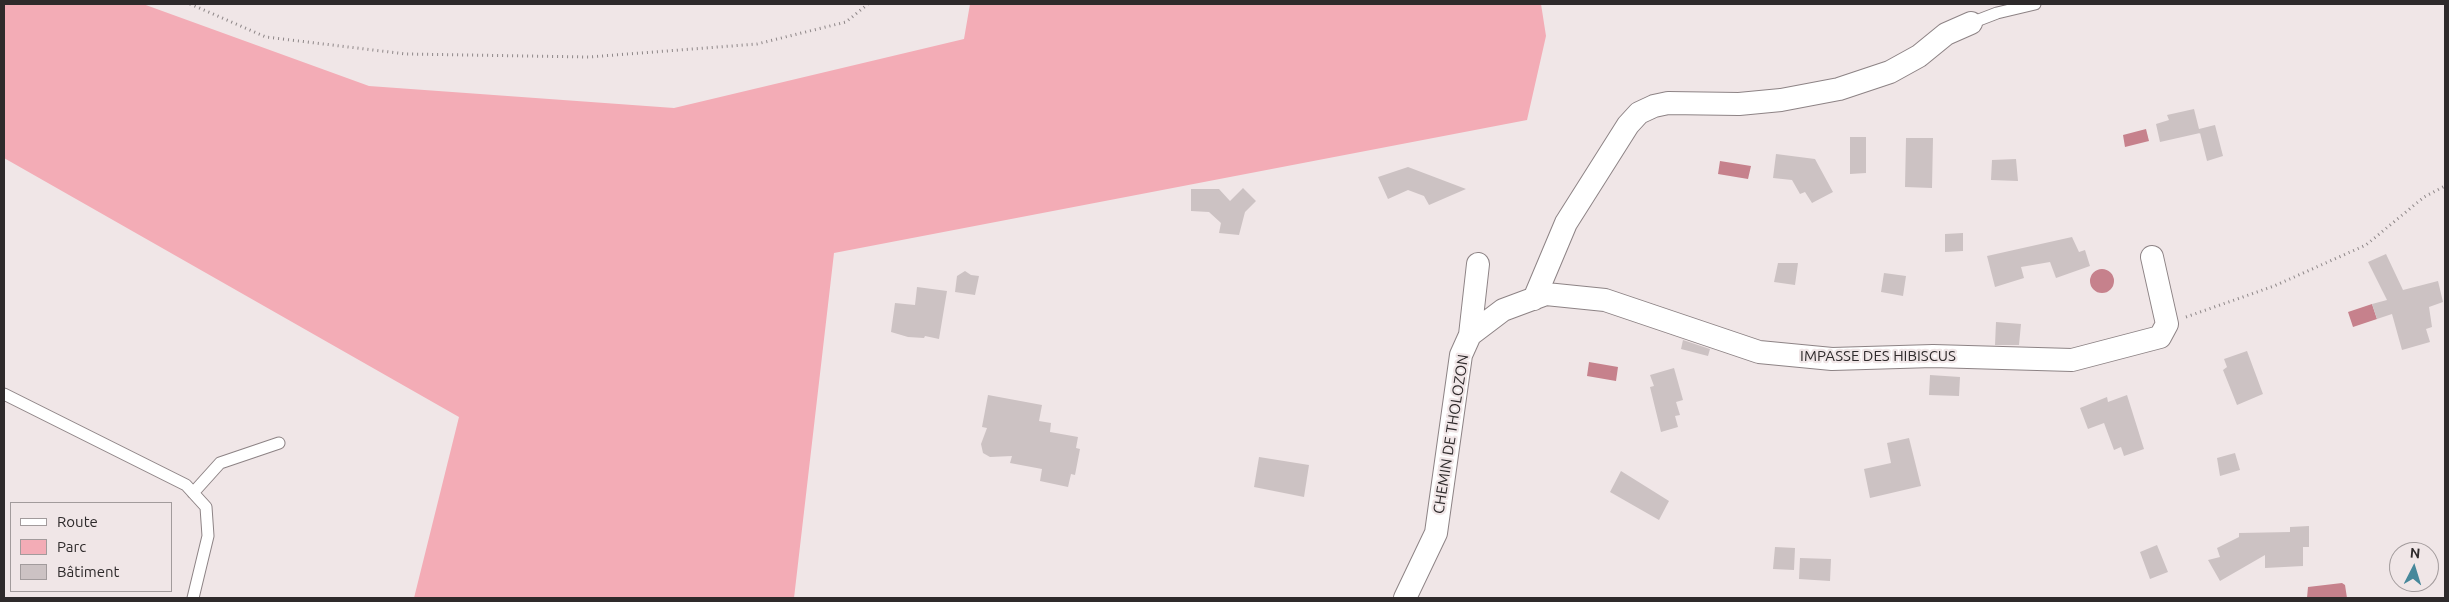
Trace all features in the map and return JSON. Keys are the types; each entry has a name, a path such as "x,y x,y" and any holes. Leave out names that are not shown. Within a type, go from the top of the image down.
{"street":[{"path":"1534,299 1566,224 1628,125 1639,113 1654,106 1668,103 1739,104 1781,100 1838,89 1890,72 1919,56 1946,34 1971,23"},
{"path":"2152,257 2167,324"},
{"name":"CHEMIN DE THOLOZON","path":"1405,598 1436,533 1462,355 1470,334 1478,264"},
{"name":"IMPASSE DES HIBISCUS","path":"1470,334 1503,310 1546,294 1605,300 1758,352 1832,359 1933,356 2072,360 2160,338 2167,324"}],"lane":[{"path":"1971,23 1997,13 2035,4"},
{"path":"4,394 186,485 206,506 208,536 193,598"},
{"path":"193,493 220,463 279,443"}],"path":[{"path":"190,4 266,37 406,54 589,57 757,44 846,22 868,4"},
{"path":"2167,324 2274,286 2366,245 2424,197 2445,186"}],"green space":[{"path":"4,4 143,4 369,86 674,108 964,39 970,4 1541,4 1546,36 1527,120 834,253 794,598 414,598 459,417 4,158"}],"shaded area":[{"path":"2146,129 2149,141 2125,147 2123,135"},
{"path":"1720,161 1751,166 1748,179 1718,174"},
{"path":"2102,269 2107,270 2113,276 2113,286 2107,292 2102,293 2097,292 2091,286 2090,281 2091,276 2097,270"},
{"path":"2372,304 2377,319 2353,327 2348,312"},
{"path":"1589,362 1618,367 1616,381 1587,376"},
{"path":"2342,583 2345,585 2347,598 2307,598 2308,587"}],"building":[{"path":"2194,109 2200,133 2160,142 2156,124 2169,120 2167,115"},
{"path":"2215,125 2223,156 2207,161 2199,129"},
{"path":"1850,137 1866,137 1866,173 1850,174"},
{"path":"1906,138 1933,138 1932,188 1905,187"},
{"path":"1776,154 1815,159 1833,192 1812,203 1805,192 1800,194 1792,180 1773,178"},
{"path":"2016,159 2018,181 1991,180 1992,160"},
{"path":"1408,167 1466,189 1429,205 1424,196 1408,190 1388,199 1378,177"},
{"path":"1243,188 1256,201 1245,212 1239,235 1219,233 1221,223 1209,212 1191,211 1191,189 1219,189 1230,201"},
{"path":"1963,233 1963,251 1945,252 1945,234"},
{"path":"2072,237 2079,252 2085,250 2090,266 2056,278 2050,262 2021,267 2024,278 1995,287 1987,256"},
{"path":"2386,254 2403,290 2438,281 2443,302 2429,307 2432,327 2426,329 2430,342 2402,350 2392,314 2377,319 2372,304 2387,300 2368,262"},
{"path":"1778,263 1798,263 1795,285 1774,282"},
{"path":"965,271 971,275 979,276 975,295 955,292 957,276"},
{"path":"1884,273 1906,276 1903,296 1881,292"},
{"path":"917,287 947,291 939,339 925,336 924,338 908,337 891,332 895,303 915,305"},
{"path":"1996,322 2021,324 2019,345 1995,345"},
{"path":"1683,340 1710,349 1708,356 1681,349"},
{"path":"2247,351 2263,394 2237,405 2223,370 2227,367 2224,359"},
{"path":"1674,368 1683,400 1676,402 1680,415 1675,416 1678,427 1661,432 1650,387 1654,386 1650,375"},
{"path":"1930,375 1960,377 1959,396 1929,395"},
{"path":"988,395 1042,405 1039,421 1051,423 1050,432 1078,437 1076,448 1080,449 1075,475 1071,474 1068,487 1040,481 1042,469 1010,463 1012,456 990,457 983,453 981,444 987,428 982,427"},
{"path":"2127,395 2144,449 2124,456 2121,447 2114,450 2104,423 2088,429 2080,408 2107,397 2108,402"},
{"path":"1909,438 1921,486 1870,498 1864,469 1891,463 1887,443"},
{"path":"2235,453 2240,470 2220,476 2217,458"},
{"path":"1259,457 1309,465 1304,497 1254,487"},
{"path":"1621,471 1669,501 1659,520 1610,492"},
{"path":"2309,526 2309,547 2303,547 2303,566 2265,568 2265,555 2220,581 2208,560 2220,557 2217,548 2239,537 2239,533 2290,532 2290,527"},
{"path":"2157,545 2168,572 2150,579 2140,552"},
{"path":"1775,547 1795,548 1794,570 1773,569"},
{"path":"1800,558 1831,559 1830,581 1799,579"}]}
